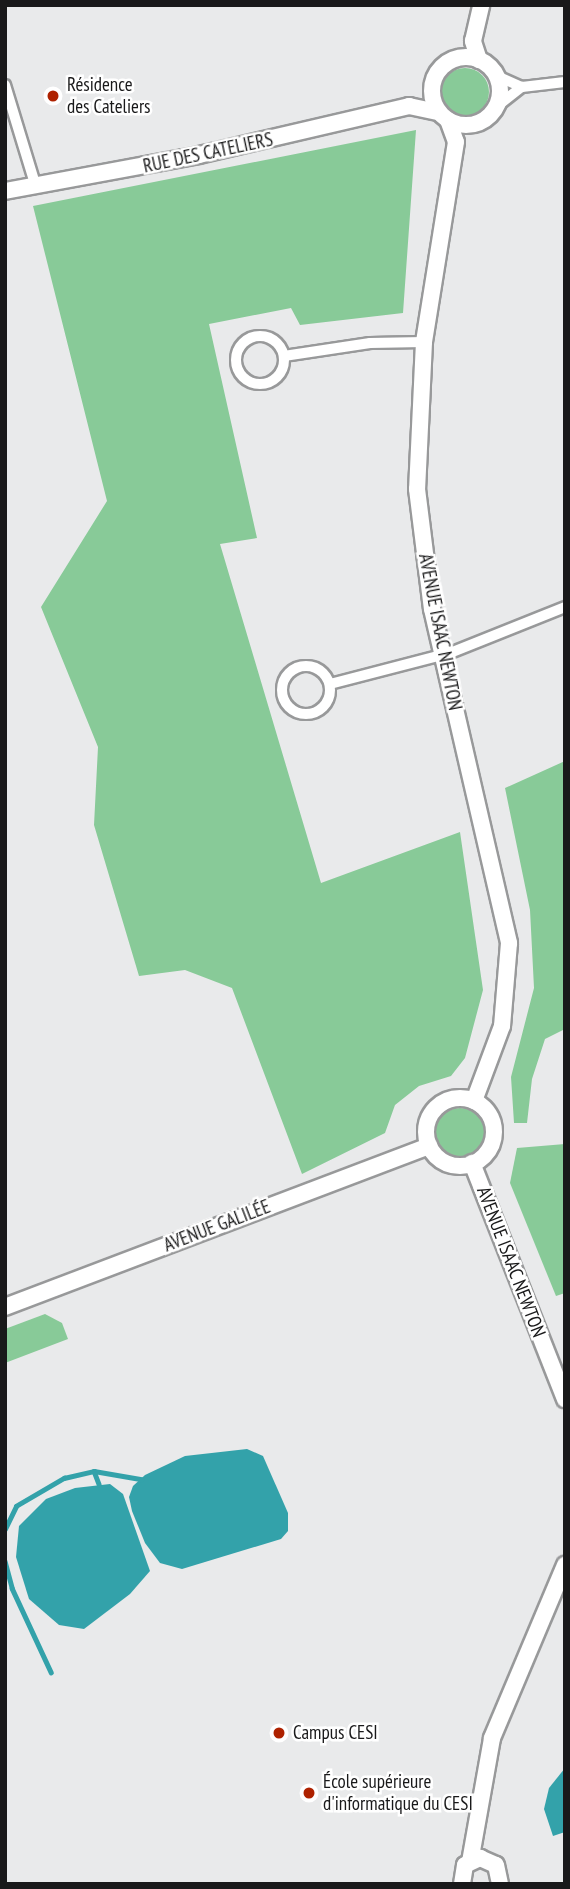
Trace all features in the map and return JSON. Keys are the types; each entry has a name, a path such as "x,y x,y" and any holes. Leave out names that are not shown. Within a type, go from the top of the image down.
{"street":[{"path":"409,106 433,83 441,68 455,59 473,41 481,5"},
{"path":"473,41 480,60 497,76 522,87 565,82"},
{"path":"455,59 480,60"},
{"path":"496,107 500,92 497,76"},
{"path":"433,83 443,116 472,125 522,87"},
{"path":"5,85 35,184"},
{"name":"RUE DES CATELIERS","path":"5,191 199,155 409,106 443,116"},
{"name":"AVENUE ISAAC NEWTON","path":"443,116 454,127 455,155 424,342 417,435 419,513 442,654 509,943 502,1026 474,1101"},
{"name":"AVENUE ISAAC NEWTON","path":"455,155 472,125"},
{"path":"260,335 278,344 284,356 279,374 263,384 245,379 236,362 241,343 260,335"},
{"path":"284,356 370,343 424,342"},
{"path":"330,684 442,654 565,607"},
{"path":"306,665 324,672 330,684 329,698 314,713 293,710 282,693 287,674 306,665"},
{"path":"452,1098 474,1101 489,1114 494,1132 488,1151 472,1163 452,1165 429,1146 426,1133 433,1111 452,1098"},
{"name":"AVENUE GALILÉE","path":"5,1307 429,1146"},
{"name":"AVENUE ISAAC NEWTON","path":"472,1163 565,1399"},
{"path":"462,1876 478,1829 479,1790 492,1738 565,1565"},
{"path":"478,1829 491,1861 499,1870 500,1884"},
{"path":"462,1876 480,1858 491,1861"}],"green space":[{"path":"465,68 482,75 489,92 482,109 465,116 448,109 441,92 448,75"},
{"path":"416,130 403,313 300,325 291,308 209,324 257,538 220,544 321,883 460,832 483,990 465,1058 451,1076 419,1086 395,1105 385,1133 302,1174 232,988 185,970 139,976 94,825 98,747 41,607 107,501 33,206"},
{"path":"565,761 565,1029 545,1039 532,1079 527,1123 514,1123 511,1077 534,988 530,910 505,788"},
{"path":"460,1108 478,1115 485,1133 478,1151 460,1158 442,1151 435,1133 442,1115"},
{"path":"565,1144 565,1293 556,1296 510,1183 517,1148"},
{"path":"45,1314 62,1323 68,1339 5,1363 5,1329"}],"water":[{"path":"247,1449 263,1456 288,1513 288,1531 281,1539 182,1569 160,1563 145,1543 132,1511 129,1497 133,1486 145,1475 185,1456"},
{"path":"110,1484 123,1494 150,1571 130,1594 84,1629 59,1625 29,1599 16,1557 19,1526 46,1499 75,1488"},
{"path":"565,1768 565,1832 553,1836 544,1809 549,1788"}],"waterway":[{"path":"94,1471 99,1484"},
{"path":"5,1529 16,1506 64,1478 94,1471 141,1479"},
{"path":"5,1561 12,1588 51,1672"}],"place":[{"name":"Résidence des Cateliers","path":"53,96"},
{"name":"Campus CESI","path":"279,1733"},
{"name":"École supérieure d'informatique du CESI","path":"309,1793"}]}
